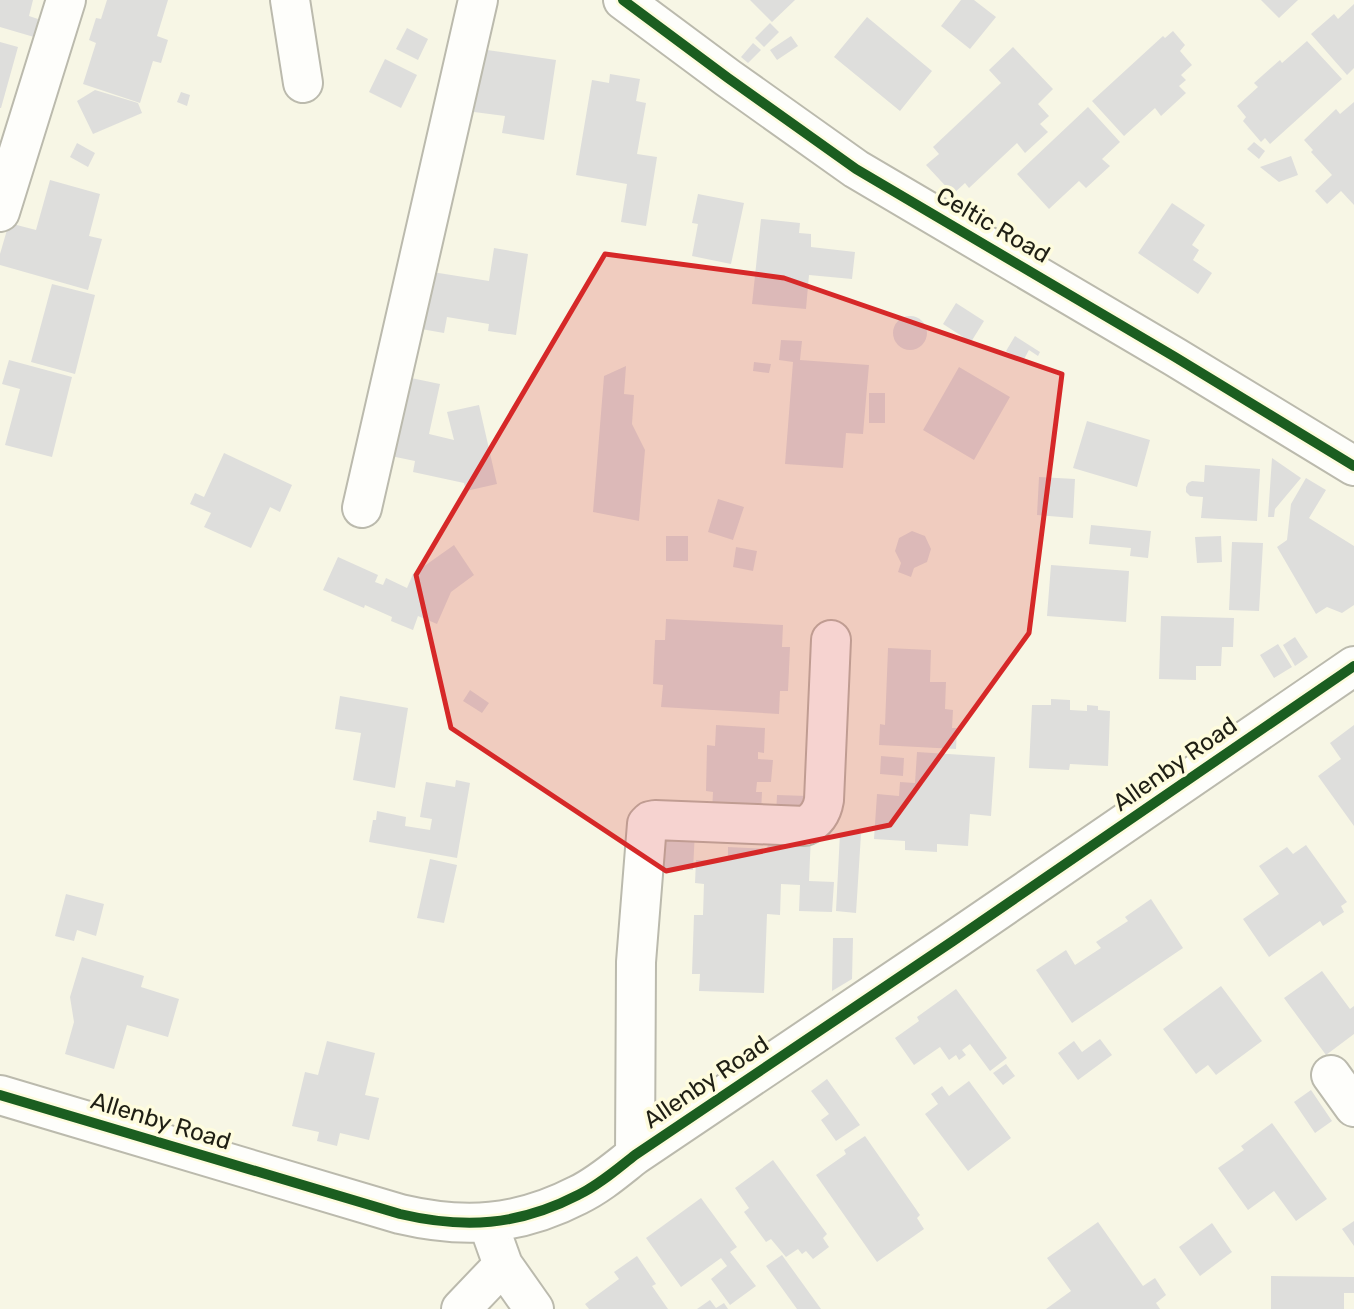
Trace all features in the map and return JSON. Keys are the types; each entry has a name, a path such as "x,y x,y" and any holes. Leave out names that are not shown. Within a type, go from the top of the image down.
{"street":[{"path":"0,212 66,0"},
{"path":"290,0 303,83"},
{"path":"362,508 478,0"},
{"name":"Celtic Road","path":"623,0 856,169 1152,343 1354,467"},
{"path":"635,1155 636,962 647,824 655,820 804,825 813,821 821,812 824,800 831,640"},
{"name":"Allenby Road","path":"0,1095 429,1221 488,1223 551,1208 606,1177 1354,666"},
{"path":"1331,1075 1354,1107"},
{"path":"488,1223 503,1265 534,1309"},
{"path":"461,1309 503,1265"}],"highlighted area":[{"path":"605,254 784,278 1062,374 1029,633 890,825 666,871 451,728 416,575"}],"building":[{"path":"0,0 33,0 29,16 38,19 34,37 0,27"},
{"path":"107,0 168,0 157,36 168,40 161,63 153,61 140,103 83,84 96,43 89,40 96,18 101,19"},
{"path":"750,0 795,0 772,22"},
{"path":"961,0 974,0 996,17 970,49 941,26"},
{"path":"1261,0 1298,0 1279,18"},
{"path":"1354,4 1354,68 1347,75 1311,34 1334,14 1338,19"},
{"path":"867,17 932,71 900,111 834,57"},
{"path":"770,23 779,32 764,47 755,38"},
{"path":"407,28 428,39 418,60 396,49"},
{"path":"1173,31 1185,45 1180,51 1192,65 1181,75 1186,80 1179,86 1186,93 1161,116 1155,108 1124,136 1092,101 1163,36 1165,38"},
{"path":"791,36 798,46 777,60 770,50"},
{"path":"1307,41 1342,79 1270,144 1265,138 1261,142 1243,121 1246,117 1237,106 1258,87 1254,83"},
{"path":"0,42 18,47 1,108 0,108"},
{"path":"753,43 761,50 748,63 741,57"},
{"path":"1013,47 1053,89 1038,104 1049,116 1040,124 1048,132 1025,153 1017,143 969,188 965,183 953,194 926,165 939,154 933,147 1001,83 989,70"},
{"path":"480,49 556,60 544,140 502,133 505,116 474,112 479,83"},
{"path":"385,59 417,75 401,108 369,92"},
{"path":"610,74 640,79 636,101 646,103 637,154 657,157 646,226 621,222 627,184 576,175 592,80 609,83"},
{"path":"95,90 138,103 142,113 93,134 77,101"},
{"path":"181,92 190,95 187,106 177,102"},
{"path":"1354,102 1354,205 1341,191 1327,204 1315,191 1332,175 1304,140 1336,109 1340,114"},
{"path":"1088,107 1120,142 1102,159 1110,166 1086,188 1079,181 1049,209 1017,174"},
{"path":"1254,142 1265,151 1259,159 1247,149"},
{"path":"77,143 95,153 88,167 70,157"},
{"path":"1291,156 1298,175 1279,182 1260,167"},
{"path":"50,180 100,194 89,236 102,239 88,290 0,265 0,254 9,223 36,230"},
{"path":"698,194 744,203 731,264 692,256 698,224 692,223"},
{"path":"1172,203 1205,225 1192,245 1199,250 1193,260 1212,273 1198,294 1138,253"},
{"path":"761,219 800,223 799,233 811,234 811,247 855,252 852,279 809,275 806,309 752,304"},
{"path":"494,248 528,254 516,335 488,331 489,324 447,317 444,333 410,327 426,271 489,281"},
{"path":"52,284 95,295 75,374 31,362"},
{"path":"956,303 984,321 971,342 943,324"},
{"path":"910,316 922,321 927,333 922,345 910,350 898,345 893,333 898,321"},
{"path":"1015,336 1040,352 1038,356 1029,350 1023,361 1006,351"},
{"path":"781,340 802,341 800,360 869,365 863,434 846,433 843,468 785,464 793,362 779,360"},
{"path":"9,360 72,377 52,457 5,445 20,389 2,384"},
{"path":"754,362 771,364 769,373 753,371"},
{"path":"626,366 624,394 634,395 632,424 645,450 639,521 593,512 604,376"},
{"path":"959,367 1010,397 974,460 923,430"},
{"path":"411,378 440,384 429,434 454,440 447,412 479,405 497,484 466,491 464,483 413,472 415,461 386,455"},
{"path":"869,393 885,393 885,423 869,423"},
{"path":"1087,421 1150,440 1137,487 1073,468"},
{"path":"224,453 292,485 280,512 270,507 251,548 204,527 211,513 190,504 195,493 204,497"},
{"path":"1272,458 1301,478 1275,509 1274,517 1268,517"},
{"path":"1205,465 1260,469 1257,521 1201,518 1203,497 1190,496 1186,487 1192,481 1204,482"},
{"path":"1039,477 1075,479 1073,518 1037,515"},
{"path":"1306,478 1326,490 1309,518 1354,546 1354,605 1342,613 1327,607 1316,614 1277,547 1287,540 1291,504"},
{"path":"718,499 744,507 733,540 708,532"},
{"path":"1091,525 1151,531 1148,558 1130,556 1131,548 1089,544"},
{"path":"912,531 925,536 931,549 927,562 914,568 911,577 898,572 901,563 895,551 899,538"},
{"path":"666,536 688,536 688,561 666,561"},
{"path":"1221,536 1222,562 1197,563 1195,537"},
{"path":"1232,542 1263,543 1259,611 1229,610"},
{"path":"454,545 474,575 451,592 437,624 418,616 413,630 391,621 392,617 365,605 364,608 323,590 338,557 378,575 375,582 383,585 386,578 407,588 413,574"},
{"path":"736,547 757,551 753,571 733,567"},
{"path":"1051,565 1129,571 1126,622 1047,616"},
{"path":"1161,616 1234,618 1233,647 1222,647 1221,666 1196,666 1196,680 1159,679"},
{"path":"666,619 783,625 782,647 790,647 788,691 780,691 779,714 661,707 663,685 653,684 655,640 665,640"},
{"path":"1295,637 1308,657 1295,666 1283,645"},
{"path":"1278,644 1292,667 1274,678 1260,655"},
{"path":"888,648 931,650 930,682 946,682 945,709 953,710 952,728 957,728 956,749 879,745 880,724 885,725"},
{"path":"470,690 489,703 482,713 463,701"},
{"path":"340,696 408,708 395,788 353,780 361,733 335,729"},
{"path":"1051,699 1070,700 1070,710 1087,711 1087,705 1110,711 1108,766 1070,764 1069,770 1029,768 1032,705 1051,705"},
{"path":"716,725 765,728 764,753 758,752 758,759 773,760 771,782 757,782 756,792 762,792 761,813 712,811 713,792 706,791 707,745 715,746"},
{"path":"1354,725 1354,826 1318,776 1341,759 1330,743"},
{"path":"917,752 995,757 991,816 970,814 968,846 937,844 937,852 905,850 905,841 874,839 877,794 899,796 900,782 915,783"},
{"path":"881,756 904,758 903,776 880,774"},
{"path":"456,780 470,783 457,858 369,842 377,811 406,817 405,826 430,830 432,819 420,817 426,782 455,787"},
{"path":"777,795 808,796 807,814 776,815"},
{"path":"658,829 695,831 693,870 656,868"},
{"path":"773,833 811,835 809,881 834,882 832,912 799,911 800,885 781,884 780,915 767,914 764,993 699,991 700,974 692,974 694,915 703,915 704,884 695,883 696,860 728,861 728,847 767,849 768,844 772,845"},
{"path":"840,833 861,834 856,913 836,911"},
{"path":"1306,845 1347,902 1341,906 1344,912 1323,926 1320,921 1269,957 1243,919 1279,894 1259,866 1287,847 1293,854"},
{"path":"430,859 457,865 444,923 417,918"},
{"path":"66,894 104,904 96,936 77,930 74,941 55,936"},
{"path":"1151,899 1183,948 1072,1023 1036,970 1066,950 1075,965 1101,948 1096,942 1128,921 1125,917"},
{"path":"833,938 853,938 852,979 832,991"},
{"path":"82,957 144,976 141,987 179,999 168,1037 127,1025 114,1069 65,1054 74,1022 70,997"},
{"path":"1322,971 1350,1009 1354,1006 1354,1034 1326,1055 1284,998"},
{"path":"1221,986 1262,1041 1216,1075 1208,1065 1196,1074 1163,1029"},
{"path":"956,989 1007,1058 990,1071 970,1044 962,1050 966,1055 959,1060 956,1055 949,1060 940,1047 914,1065 895,1038 919,1021 917,1017"},
{"path":"1100,1039 1112,1055 1078,1080 1058,1053 1074,1041 1082,1052"},
{"path":"327,1041 375,1053 365,1095 379,1098 369,1140 340,1133 337,1146 317,1141 319,1132 292,1126 305,1072 318,1075"},
{"path":"1006,1064 1015,1076 1003,1085 993,1073"},
{"path":"827,1079 860,1125 836,1141 821,1120 829,1114 811,1091"},
{"path":"969,1081 1011,1138 968,1171 925,1114 938,1104 931,1094 942,1086 949,1096"},
{"path":"1311,1090 1332,1121 1315,1133 1294,1102"},
{"path":"1272,1123 1327,1199 1296,1221 1274,1191 1248,1210 1218,1168 1244,1150 1241,1146"},
{"path":"865,1136 920,1215 917,1218 924,1229 877,1262 816,1175 846,1154 844,1150"},
{"path":"773,1160 827,1234 823,1238 829,1247 813,1259 806,1251 802,1254 798,1249 786,1257 771,1239 766,1242 744,1212 749,1208 735,1188"},
{"path":"701,1198 737,1247 730,1252 756,1286 730,1305 711,1279 727,1266 721,1258 681,1287 646,1238"},
{"path":"1354,1221 1354,1246 1342,1229"},
{"path":"1098,1222 1143,1286 1155,1278 1166,1295 1156,1303 1160,1309 1046,1309 1071,1291 1047,1258"},
{"path":"1212,1223 1232,1252 1200,1276 1179,1247"},
{"path":"782,1255 821,1309 797,1309 766,1266"},
{"path":"637,1256 656,1284 652,1286 668,1309 589,1309 585,1304 619,1279 614,1272"},
{"path":"1271,1276 1354,1277 1354,1293 1344,1293 1344,1309 1271,1309"},
{"path":"710,1300 716,1308 724,1303 728,1309 697,1309"}],"cycle path":[{"path":"623,0 856,169 1354,466"},
{"path":"0,1095 400,1214 469,1223 512,1219 534,1213 578,1195 608,1176 1354,666"}]}
